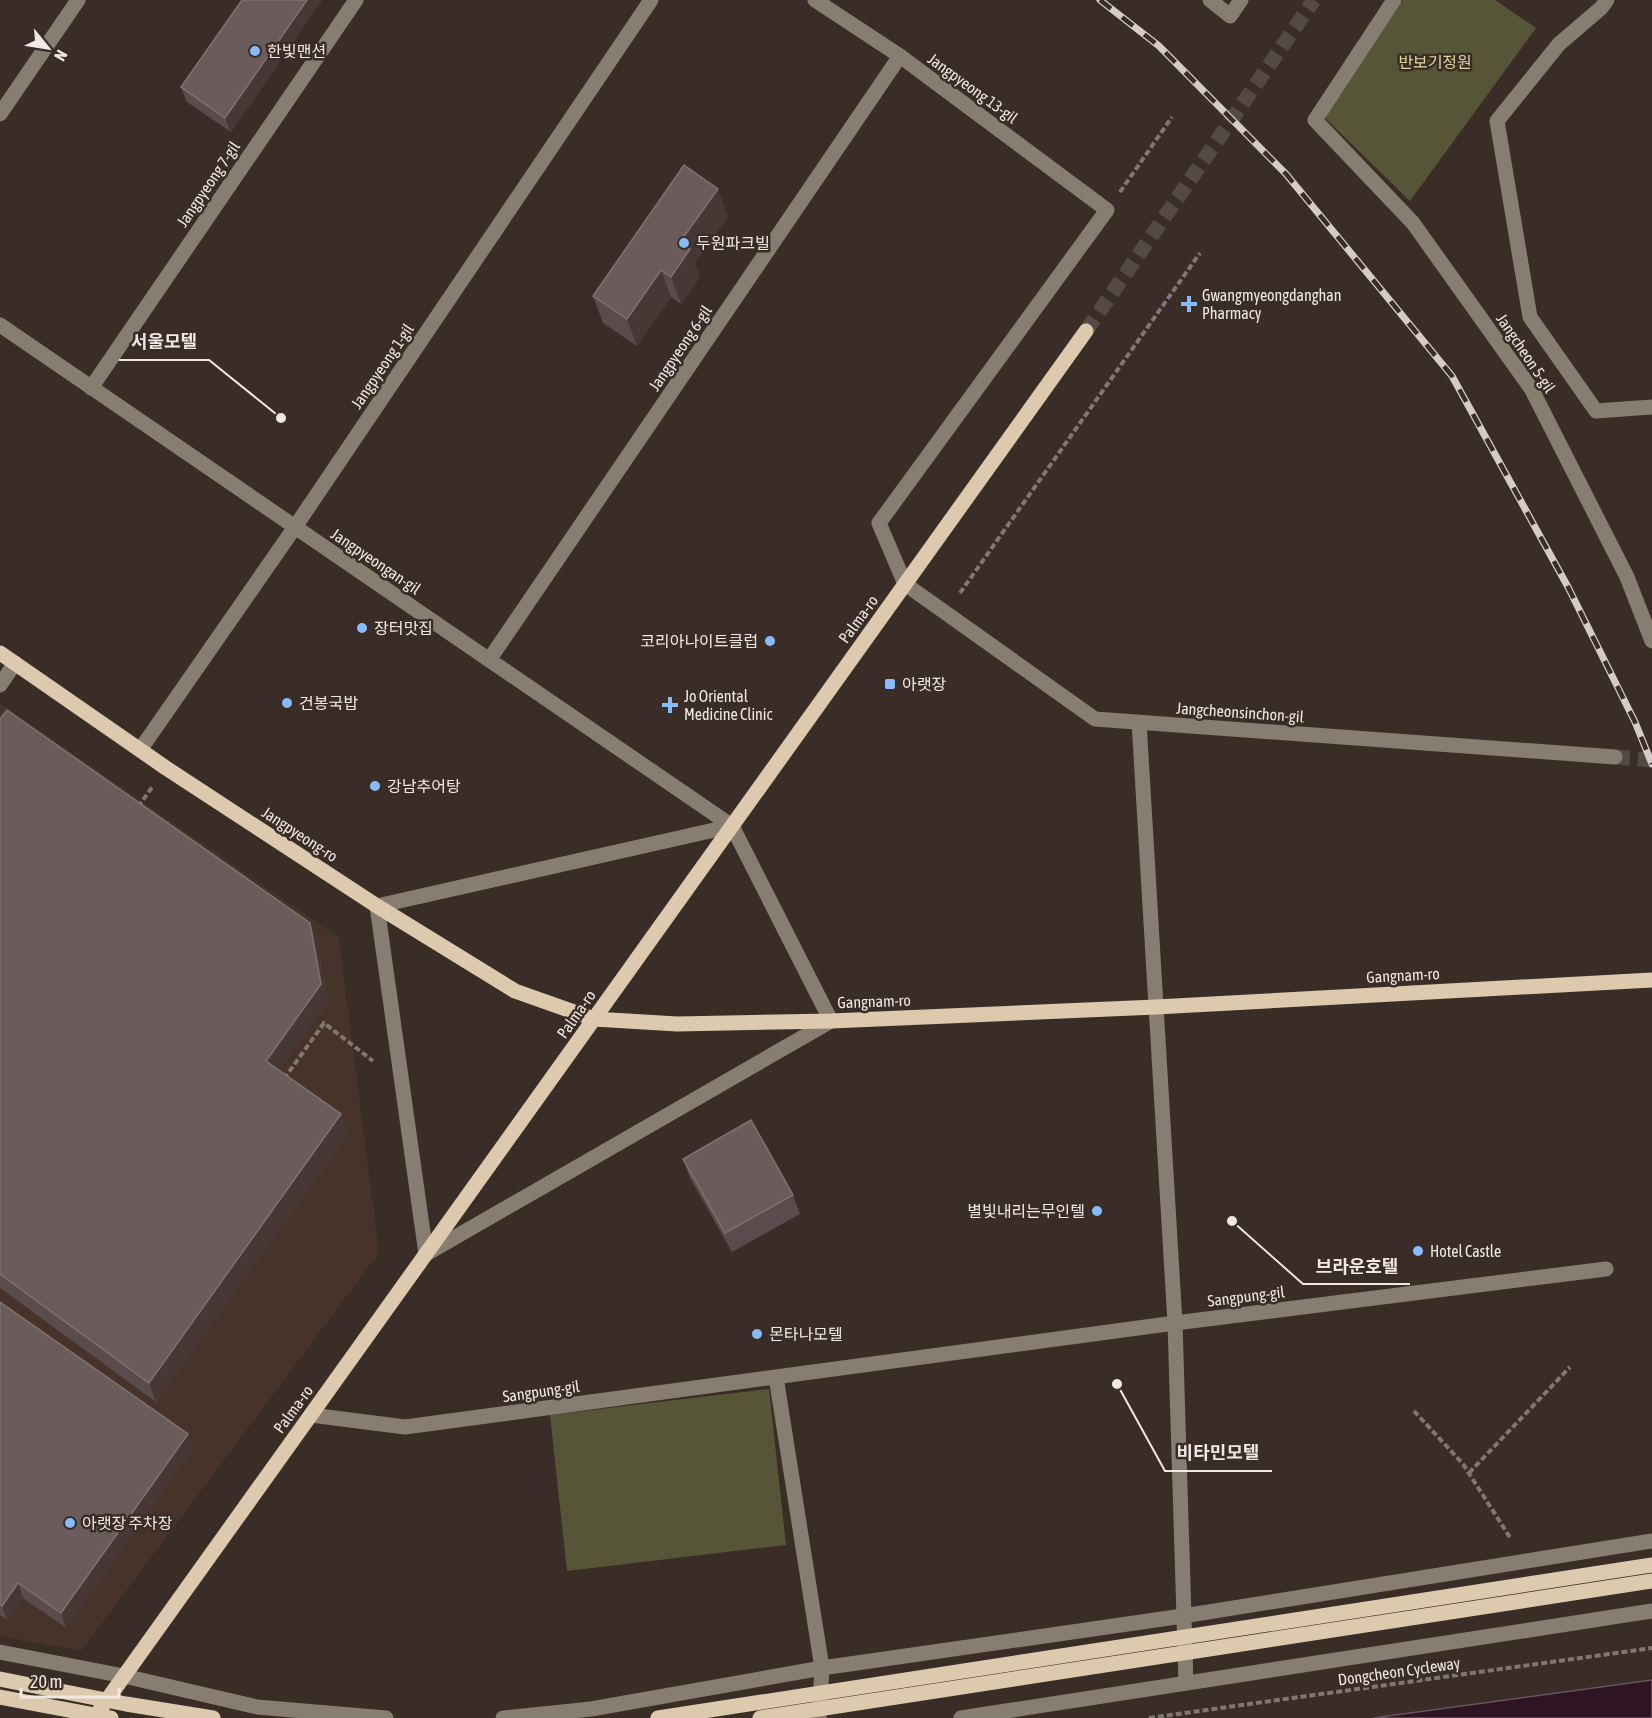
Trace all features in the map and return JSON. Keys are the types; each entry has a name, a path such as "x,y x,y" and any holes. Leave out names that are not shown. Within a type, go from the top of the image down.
{"main road":[{"name":"Palma-ro","path":"94,1718 1086,331"},
{"name":"Jangpyeong-ro","path":"0,653 166,768 377,906 515,991 594,1019"},
{"name":"Gangnam-ro","path":"594,1019 677,1024 831,1021 1156,1007 1652,980"},
{"path":"658,1718 1652,1565"},
{"path":"760,1718 1652,1581"},
{"path":"0,1679 126,1704 213,1718"},
{"path":"0,1697 111,1718"}],"street":[{"path":"0,114 78,0"},
{"name":"Jangpyeong 7-gil","path":"91,388 356,0"},
{"name":"Jangpyeong 1-gil","path":"141,750 295,527 651,0"},
{"name":"Jangpyeong 13-gil","path":"815,0 900,56 1107,210"},
{"path":"1210,0 1230,16 1241,0"},
{"name":"Jangcheon 5-gil","path":"1394,0 1316,120 1413,223 1532,390 1627,577 1652,640"},
{"path":"1607,0 1601,9 1559,44 1497,121 1530,317 1596,411 1652,407"},
{"name":"Jangpyeong 6-gil","path":"489,660 900,56"},
{"path":"905,584 879,523 1107,210"},
{"name":"Jangpyeongan-gil","path":"0,325 732,826"},
{"name":"Jangcheonsinchon-gil","path":"905,584 1095,719 1615,757"},
{"path":"0,686 15,663"},
{"path":"1139,722 1175,1323 1186,1683"},
{"path":"732,826 831,1021 426,1254 377,906 732,826"},
{"name":"Sangpung-gil","path":"311,1415 405,1427 1175,1323 1606,1269"},
{"path":"776,1377 822,1668 819,1718"},
{"path":"503,1718 591,1709 822,1668 1183,1616 1652,1541"},
{"path":"961,1718 1652,1611"},
{"path":"0,1652 124,1676 257,1707 386,1718"}],"path":[{"path":"1107,210 1172,117"},
{"path":"946,614 1200,254"},
{"path":"132,815 166,768"},
{"path":"280,1085 324,1023 374,1061"},
{"path":"1469,1473 1570,1367"},
{"path":"1414,1411 1469,1473 1510,1537 1521,1562"},
{"name":"Dongcheon Cycleway","path":"1149,1718 1652,1648"}],"shaded area":[{"path":"0,703 339,938 379,1253 81,1651 0,1636"},
{"path":"1652,1680 1652,1718 1373,1718"}],"green space":[{"name":"반보기정원","path":"1403,0 1495,0 1536,28 1410,201 1324,117"},
{"path":"769,1389 786,1545 567,1571 550,1415"}],"building":[{"name":"한빛맨션","path":"242,0 307,0 225,118 181,87"},
{"path":"684,165 718,189 680,242 690,249 671,277 661,270 627,319 593,296"},
{"path":"7,710 310,923 321,984 266,1061 341,1114 149,1383 0,1274 0,719"},
{"path":"751,1120 793,1195 725,1233 683,1159"},
{"name":"아랫장 주차장","path":"0,1302 188,1434 61,1613 18,1583 2,1606 0,1604"}],"tunnel":[{"path":"1086,331 1314,0"},
{"path":"1615,757 1652,760"}],"railway":[{"path":"1100,0 1159,46 1286,174 1452,376 1568,587 1635,722 1652,764"}],"place":[{"name":"한빛맨션","path":"255,51"},
{"name":"두원파크빌","path":"684,243"},
{"name":"Gwangmyeongdanghan Pharmacy","path":"1189,304"},
{"name":"서울모텔","path":"281,418"},
{"name":"장터맛집","path":"362,628"},
{"name":"코리아나이트클럽","path":"770,641"},
{"name":"아랫장","path":"890,684"},
{"name":"건봉국밥","path":"287,703"},
{"name":"Jo Oriental Medicine Clinic","path":"670,705"},
{"name":"강남추어탕","path":"375,786"},
{"name":"별빛내리는무인텔","path":"1097,1211"},
{"name":"브라운호텔","path":"1232,1221"},
{"name":"Hotel Castle","path":"1418,1251"},
{"name":"몬타나모텔","path":"757,1334"},
{"name":"비타민모텔","path":"1117,1384"},
{"name":"아랫장 주차장","path":"70,1523"}]}
